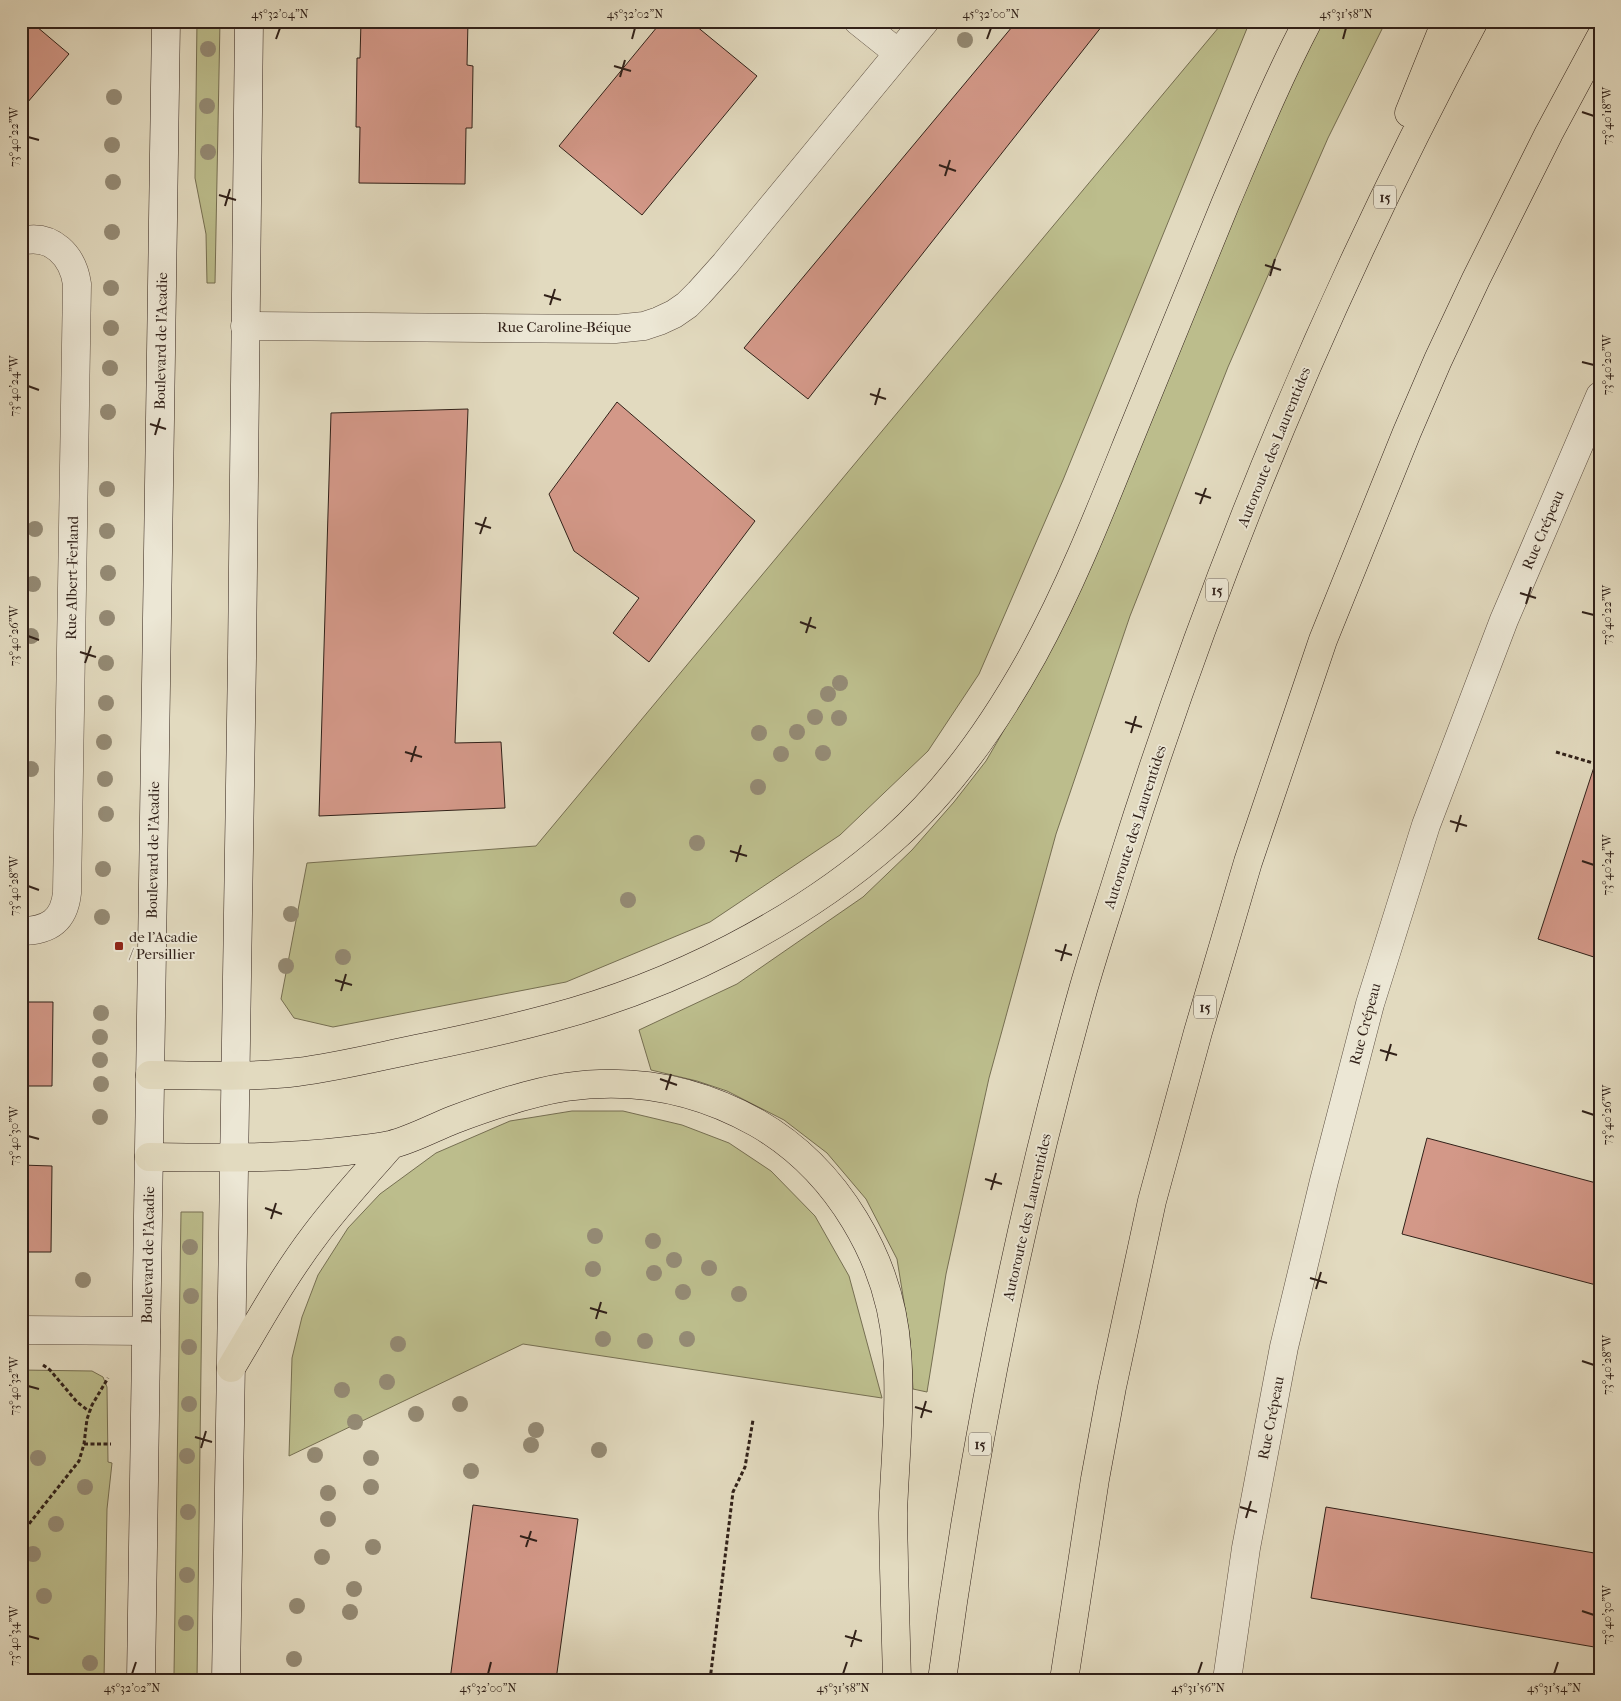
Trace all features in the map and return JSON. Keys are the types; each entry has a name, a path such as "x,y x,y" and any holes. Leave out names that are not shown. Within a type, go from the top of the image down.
{"highway":[{"path":"150,1075 235,1076 295,1072 332,1066 501,1031 553,1018 606,1001 689,968 766,929 832,887 899,834 945,784 990,724 1012,691 1050,622 1099,514 1245,158 1308,21"},
{"path":"1303,377 1446,21"},
{"name":"Autoroute des Laurentides","path":"942,1680 966,1522 993,1373 1039,1162 1083,990 1129,841 1180,689 1250,504 1303,377 1379,207 1474,21"},
{"name":"15","path":"1064,1680 1095,1479 1112,1387 1152,1201 1190,1059 1248,862 1323,640 1407,432 1476,279 1536,159 1600,38"},
{"path":"149,1157 233,1158 311,1156 391,1145 498,1104 535,1094 568,1087 626,1084 687,1092 722,1106 771,1131 799,1152 822,1174 844,1204 865,1239 880,1270 892,1312 898,1350 899,1399 893,1515 897,1680"},
{"path":"230,1368 293,1266 334,1210 391,1145"}],"main road":[{"name":"Boulevard de l'Acadie","path":"141,1680 166,21"},
{"path":"226,1680 249,21"},
{"path":"858,21 898,53"},
{"name":"Rue Caroline-Béique","path":"245,326 615,329 644,326 659,321 687,305 711,280 925,21"},
{"name":"Rue Albert-Ferland","path":"21,931 38,930 53,923 63,910 67,893 77,284 74,268 61,249 32,240"},
{"name":"Rue Crépeau","path":"1227,1680 1246,1548 1284,1347 1324,1181 1370,1004 1426,825 1504,620 1600,396"},
{"path":"21,1330 146,1331"}],"path":[{"path":"1556,752 1600,765"},
{"path":"42,1365 50,1370 77,1402 90,1412"},
{"path":"21,1534 79,1461 84,1444 87,1419 92,1405 108,1378"},
{"path":"710,1680 733,1492 745,1467 753,1420"},
{"path":"84,1444 112,1444"}],"green space":[{"path":"197,21 220,21 215,283 207,283 206,234 195,178"},
{"path":"1224,21 1250,21 1063,480 979,674 928,751 840,835 710,922 566,982 333,1027 294,1018 281,999 307,863 536,846"},
{"path":"1323,21 1386,21 1328,138 1228,367 1130,616 1056,834 989,1078 946,1274 927,1392 913,1389 910,1339 897,1259 866,1199 827,1153 784,1120 727,1091 697,1081 651,1070 639,1030 737,984 863,897 912,850 954,802 986,761 1071,611 1107,528 1254,165"},
{"path":"572,1111 623,1111 682,1125 729,1143 771,1171 815,1216 849,1276 882,1398 523,1344 289,1456 292,1358 302,1317 318,1275 348,1228 380,1194 436,1153 510,1121"},
{"path":"181,1212 203,1212 197,1680 174,1680"},
{"path":"21,1370 92,1371 103,1377 107,1387 108,1462 112,1463 107,1509 104,1680 21,1680"}],"building":[{"path":"21,21 30,21 69,54 21,110"},
{"path":"361,21 468,21 467,65 473,66 472,128 466,128 465,184 359,183 360,127 356,127 357,58 360,58"},
{"path":"662,21 690,21 757,76 642,215 559,146"},
{"path":"1017,21 1106,21 808,399 744,348"},
{"path":"617,402 755,521 649,662 613,633 639,598 574,551 549,494"},
{"path":"468,409 455,743 501,742 505,808 319,816 331,413"},
{"path":"1594,767 1600,768 1600,959 1538,939"},
{"path":"21,1002 53,1002 52,1086 21,1086"},
{"path":"1427,1138 1600,1184 1600,1286 1402,1234"},
{"path":"21,1165 52,1166 51,1252 21,1252"},
{"path":"473,1505 578,1519 556,1680 450,1680"},
{"path":"1326,1507 1600,1554 1600,1648 1311,1598"}],"place":[{"name":"de l'Acadie / Persillier","path":"119,946"}]}
